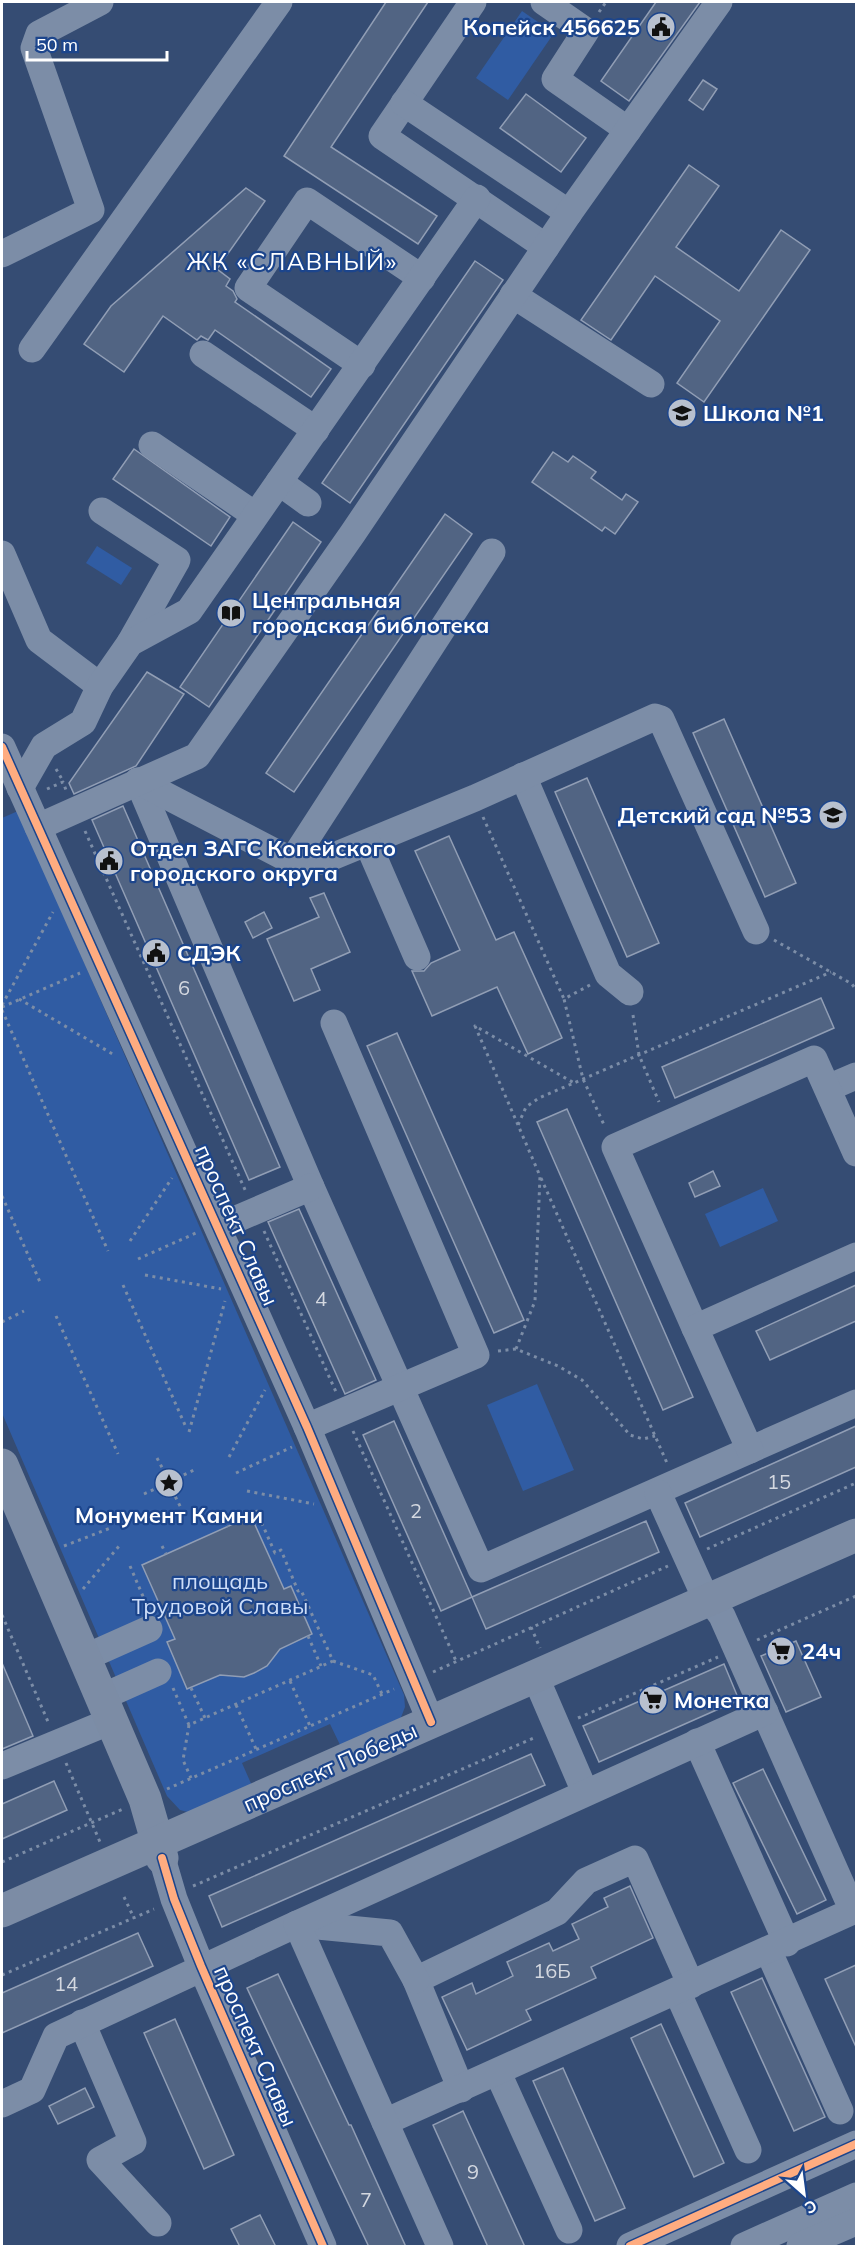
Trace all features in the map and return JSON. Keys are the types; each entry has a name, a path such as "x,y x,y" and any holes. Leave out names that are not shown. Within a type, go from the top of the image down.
{"main road":[{"name":"проспект Славы","path":"2,1465 145,1800 160,1850"},
{"name":"проспект Победы","path":"434,1730 542,1692 856,1535"},
{"name":"проспект Победы","path":"2,1911 160,1850 716,1607 856,1557"},
{"name":"проспект Победы","path":"2,1929 160,1850"}],"street":[{"path":"2,254 91,210 34,48 39,34 100,2"},
{"path":"32,349 279,2"},
{"path":"473,2 382,136 477,198 546,247"},
{"path":"544,2 586,31 555,78 628,130"},
{"path":"38,827 197,756 353,533 569,213 719,2"},
{"path":"404,103 569,213"},
{"path":"130,643 189,611 477,198"},
{"path":"362,365 248,288 307,201 422,278"},
{"path":"513,295 651,384"},
{"path":"203,354 316,430"},
{"path":"152,445 255,515"},
{"path":"279,482 308,503"},
{"path":"20,788 44,746 83,722 100,687 130,643 177,560 102,512"},
{"path":"292,861 492,552"},
{"path":"2,554 39,640 100,687"},
{"path":"138,781 292,861 322,861 369,844 655,717 661,719 756,931"},
{"name":"проспект Славы","path":"2,747 301,1436 434,1730"},
{"path":"523,776 608,974 630,992"},
{"path":"138,781 311,1187 481,1569 667,1489 856,1403"},
{"path":"369,844 417,957"},
{"path":"301,1436 400,1386 476,1355 334,1023"},
{"path":"750,1450 615,1147 814,1059 856,1153"},
{"path":"828,1088 856,1076"},
{"path":"210,1228 311,1187"},
{"path":"695,1328 856,1256"},
{"path":"385,2122 778,1947 853,1911 737,1649 716,1607 701,1588 686,1558 667,1489"},
{"path":"84,1658 151,1623"},
{"path":"2,1766 164,1677"},
{"path":"542,1692 585,1792"},
{"path":"2,2104 32,2090 56,2036 201,1966 765,1712"},
{"path":"697,1742 840,2111"},
{"name":"проспект Славы","path":"160,1850 174,1899 201,1966 323,2247"},
{"path":"416,1980 557,1912 585,1881 635,1859 748,2150"},
{"path":"297,1924 390,1933 416,1980 461,2089"},
{"path":"297,1924 440,2247"},
{"path":"82,2023 133,2142 100,2160 159,2223"},
{"path":"498,2073 569,2230"},
{"path":"630,2247 684,2235 856,2144"},
{"path":"744,2247 856,2196"},
{"path":"800,2247 856,2222"}],"path":[{"path":"475,798 564,999 583,1079 615,1147"},
{"path":"2,1007 58,902"},
{"path":"756,931 852,984 856,990"},
{"path":"2,1007 88,969"},
{"path":"518,1125 526,1107 539,1098 831,972"},
{"path":"564,999 608,974"},
{"path":"630,992 639,1055 669,1124"},
{"path":"19,999 119,1058"},
{"path":"2,1007 108,1251"},
{"path":"574,1083 475,1026 655,1437 667,1489"},
{"path":"130,1242 176,1172"},
{"path":"516,1349 535,1301 540,1176"},
{"path":"2,1196 40,1282"},
{"path":"138,1259 210,1228"},
{"path":"145,1275 228,1290 189,1432"},
{"path":"123,1285 185,1425"},
{"path":"2,1322 24,1311"},
{"path":"56,1316 118,1454"},
{"path":"476,1355 516,1349 558,1366 582,1380 630,1435 643,1439 655,1437"},
{"path":"229,1457 269,1383"},
{"path":"236,1473 301,1436"},
{"path":"157,1458 166,1474"},
{"path":"177,1478 194,1470"},
{"path":"144,1494 161,1486"},
{"path":"172,1490 181,1508"},
{"path":"247,1491 322,1505"},
{"path":"256,1510 275,1553 281,1550 298,1591 302,1590 333,1661"},
{"path":"225,1519 228,1527"},
{"path":"60,1548 112,1527"},
{"path":"80,1593 120,1545"},
{"path":"162,1546 166,1554"},
{"path":"130,1566 151,1623"},
{"path":"2,1975 134,1918 174,1899 196,1885 856,1596"},
{"path":"531,1627 544,1658"},
{"path":"308,1636 321,1666"},
{"path":"189,1725 333,1661 373,1675 382,1694"},
{"path":"164,1677 189,1725 183,1760 191,1778"},
{"path":"290,1680 310,1726"},
{"path":"191,1688 206,1718"},
{"path":"236,1704 256,1749"},
{"path":"124,1897 134,1918"}],"green space":[{"path":"522,11 554,33 508,100 476,78"},
{"path":"97,546 132,568 121,585 86,563"},
{"name":"площадь Трудовой Славы","path":"18,811 404,1695 405,1707 400,1720 342,1749 330,1724 242,1763 253,1788 195,1814 180,1810 167,1796 2,1413 2,818"},
{"path":"763,1188 778,1221 720,1247 705,1214"},
{"path":"537,1384 574,1470 523,1491 487,1405"}],"building":[{"path":"386,2 428,2 331,147 437,216 418,244 284,156"},
{"path":"656,2 700,2 629,101 601,81"},
{"path":"703,80 717,89 703,110 689,100"},
{"path":"526,94 586,138 561,172 500,128"},
{"path":"689,165 719,186 676,247 739,291 781,230 810,250 704,402 677,383 720,321 655,276 611,340 581,320"},
{"path":"246,188 265,201 217,269 230,279 226,286 233,291 237,299 235,302 331,369 311,397 215,330 208,340 201,336 197,340 163,316 124,372 84,344 111,306"},
{"path":"475,261 503,280 350,503 322,483"},
{"path":"134,449 230,517 211,546 113,479"},
{"path":"553,452 568,462 573,456 596,472 591,478 622,500 626,494 638,502 615,534 605,527 602,531 532,482"},
{"path":"445,514 472,534 294,792 266,773"},
{"path":"293,522 321,542 209,707 180,687"},
{"path":"147,672 184,694 136,766 74,794 69,783"},
{"path":"724,719 796,883 765,897 693,733"},
{"path":"587,778 659,943 627,957 555,792"},
{"path":"123,806 280,1167 249,1180 92,820"},
{"path":"449,836 496,940 514,932 562,1038 528,1054 497,987 432,1016 412,971 424,971 431,963 460,950 415,851"},
{"path":"324,893 350,952 311,969 320,990 294,1001 267,939 319,917 310,898"},
{"path":"264,912 272,928 253,938 245,922"},
{"path":"821,998 834,1028 675,1098 662,1067"},
{"path":"397,1033 524,1320 494,1333 367,1046"},
{"path":"567,1109 693,1397 663,1410 537,1122"},
{"path":"713,1171 720,1186 695,1197 689,1183"},
{"path":"299,1209 376,1380 345,1394 268,1222"},
{"path":"856,1285 856,1321 770,1360 756,1331"},
{"path":"394,1421 472,1597 441,1611 363,1435"},
{"path":"856,1426 856,1467 700,1537 685,1503"},
{"path":"251,1516 284,1589 291,1586 312,1634 280,1649 267,1666 254,1673 244,1677 220,1675 187,1689 167,1642 175,1639 142,1565"},
{"path":"646,1521 659,1552 486,1629 472,1597"},
{"path":"796,1641 821,1697 786,1712 761,1656"},
{"path":"2,1663 33,1736 2,1749"},
{"path":"724,1664 739,1700 599,1762 583,1726"},
{"path":"531,1754 545,1785 222,1927 209,1896"},
{"path":"763,1769 826,1900 797,1914 733,1783"},
{"path":"54,1781 67,1810 2,1839 2,1804"},
{"path":"630,1886 653,1938 591,1967 596,1978 526,2010 531,2020 467,2050 442,1997 472,1983 476,1994 513,1976 507,1962 549,1943 553,1951 579,1939 572,1924 608,1907 604,1898"},
{"path":"138,1933 153,1966 2,2033 2,1993"},
{"path":"856,1965 856,2047 825,1979"},
{"path":"278,1974 349,2125 351,2125 406,2247 369,2247 312,2127 247,1988"},
{"path":"762,1978 825,2117 794,2131 731,1992"},
{"path":"175,2019 234,2155 204,2169 144,2033"},
{"path":"661,2024 724,2163 694,2177 631,2038"},
{"path":"563,2068 625,2208 595,2221 533,2081"},
{"path":"85,2088 94,2107 58,2124 49,2106"},
{"path":"463,2111 525,2247 488,2247 433,2125"},
{"path":"260,2215 276,2247 240,2247 231,2229"}],"cycle path":[{"path":"2,747 307,1427 431,1722"},
{"path":"162,1858 174,1899 201,1966 323,2246"},
{"path":"630,2246 856,2144"}],"place":[{"name":"Копейск 456625","path":"661,27"},
{"name":"Школа №1","path":"682,413"},
{"name":"Центральная городская библотека","path":"231,613"},
{"name":"Детский сад №53","path":"833,815"},
{"name":"Отдел ЗАГС Копейского городского округа","path":"109,861"},
{"name":"СДЭК","path":"156,953"},
{"name":"Монумент Камни","path":"169,1483"},
{"name":"24ч","path":"781,1651"},
{"name":"Монетка","path":"653,1700"}],"district":[{"name":"ЖК «СЛАВНЫЙ»","path":"292,262"}]}
